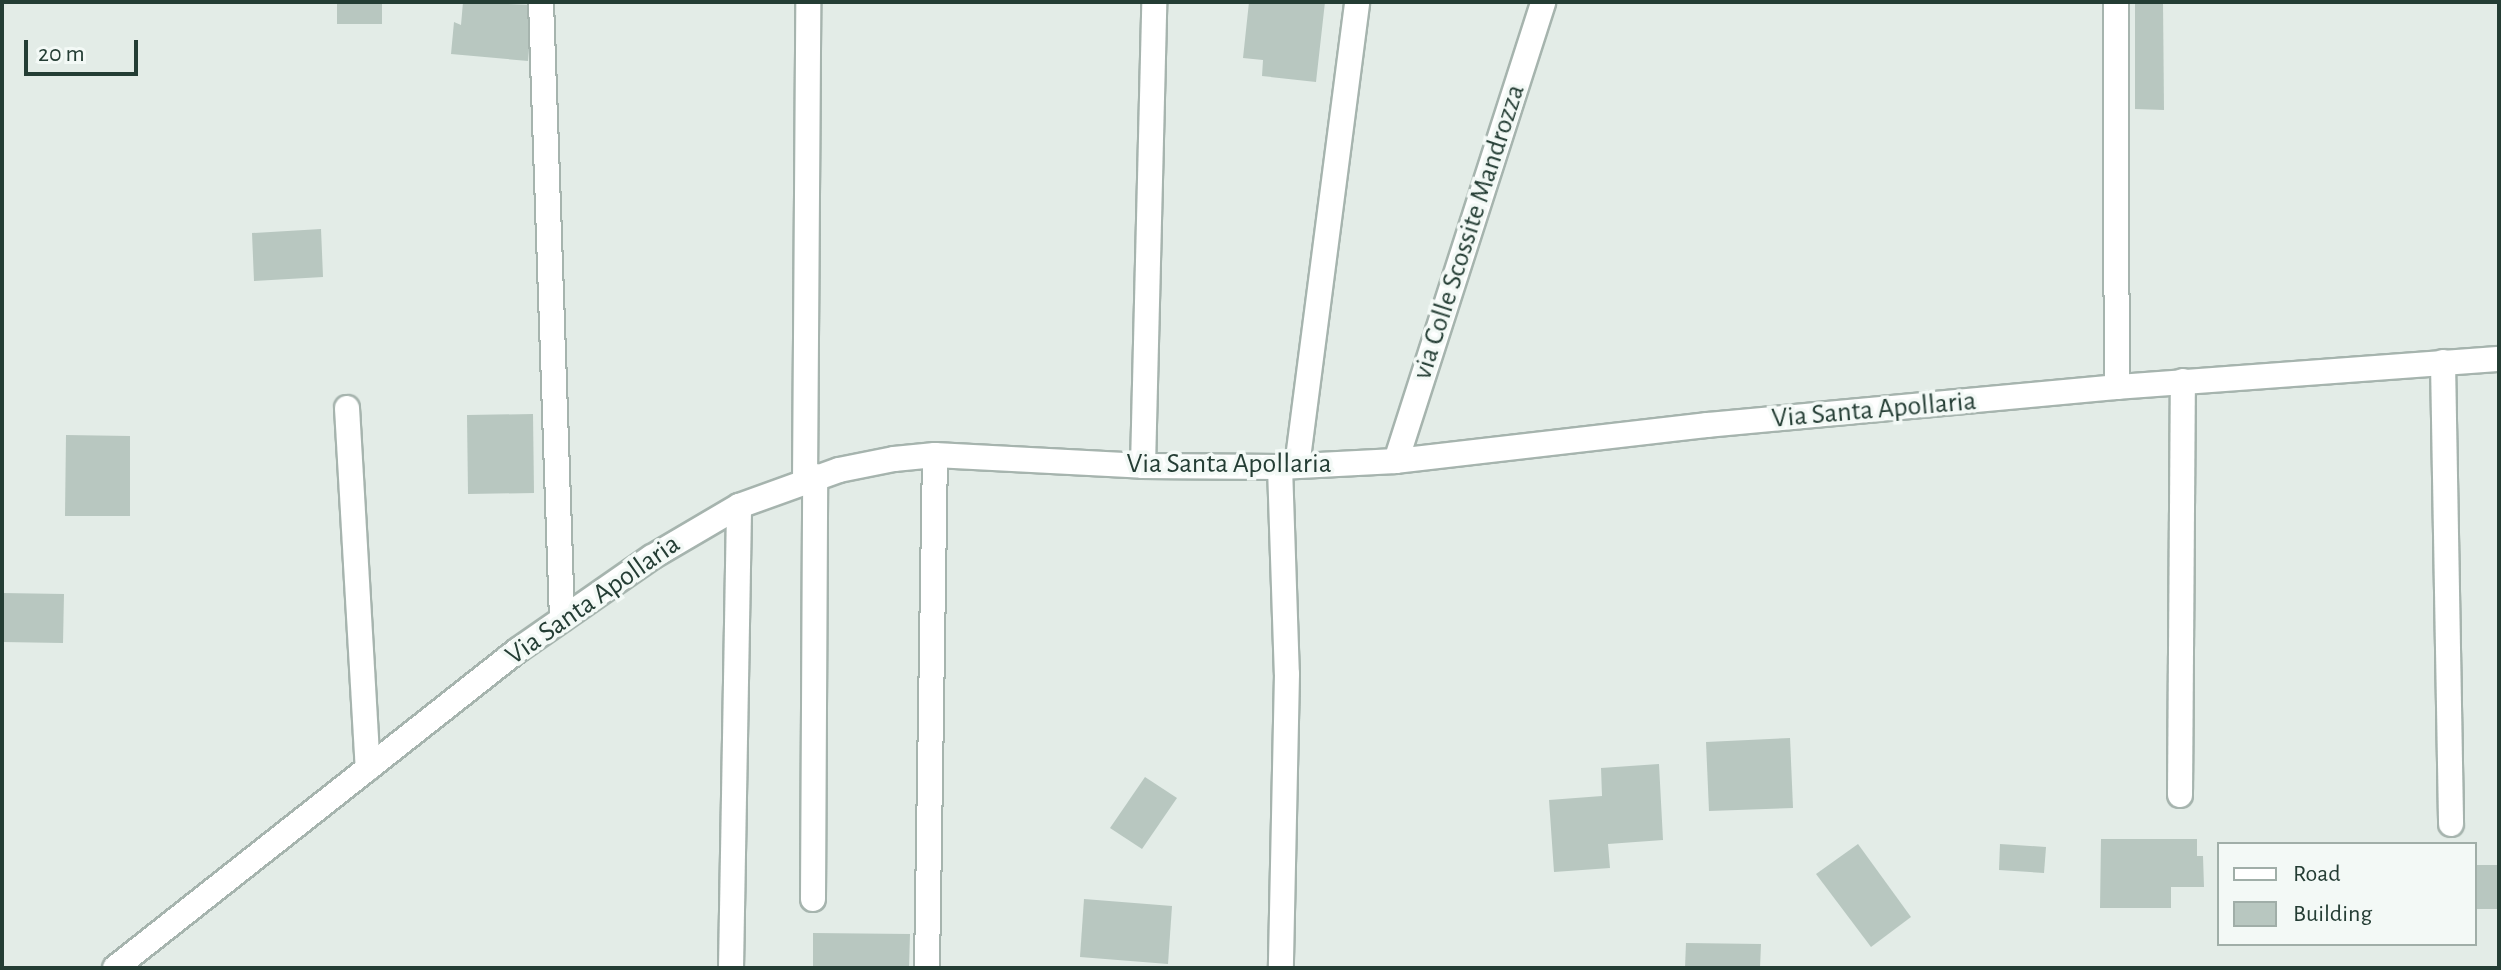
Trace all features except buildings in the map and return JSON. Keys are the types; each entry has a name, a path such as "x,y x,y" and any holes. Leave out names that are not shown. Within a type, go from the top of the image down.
{"street":[{"path":"541,2 562,619"},
{"path":"808,2 813,899"},
{"path":"1143,466 1154,2"},
{"path":"1281,968 1288,467 1357,2"},
{"name":"via Colle Scossite Mandrozza","path":"1396,461 1543,2"},
{"path":"2116,2 2117,387"},
{"name":"Via Santa Apollaria","path":"115,968 562,619 682,537 739,506 810,478 862,464 935,455 1143,466 1288,467 1396,461 1707,425 2117,387 2499,359"},
{"path":"2443,362 2451,824"},
{"path":"2180,795 2183,381"},
{"path":"347,408 368,768"},
{"path":"927,968 935,455"},
{"path":"731,968 739,506"}]}
